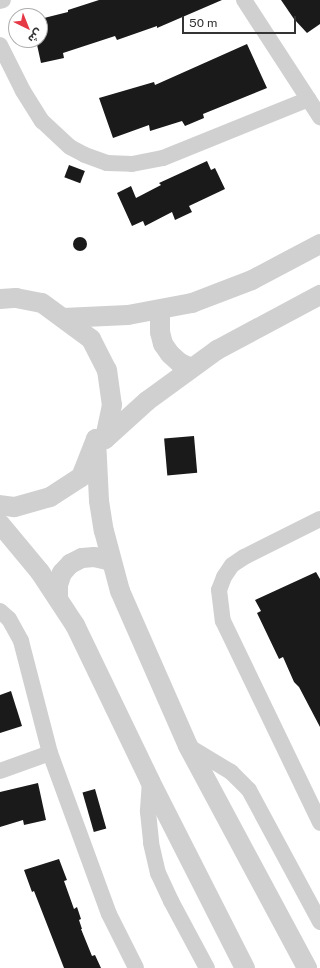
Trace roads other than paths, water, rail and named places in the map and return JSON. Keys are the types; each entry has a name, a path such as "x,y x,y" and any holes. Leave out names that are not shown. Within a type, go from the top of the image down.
{"street":[{"path":"244,0 320,117"},
{"path":"0,45 23,91 42,121 70,147 85,155 108,163 132,164 163,158 308,99"},
{"path":"63,318 128,315 192,303 222,293 252,280 320,244"},
{"path":"0,284 8,298 42,303 91,339 107,370 112,404 101,439 80,477 50,498 14,507 0,505"},
{"path":"307,968 188,746 120,591 111,561 99,501 101,439 146,401 191,368 244,334 320,295"},
{"path":"160,310 160,332 164,344 175,358 191,368"},
{"path":"320,519 244,557 232,565 224,576 220,590 223,621 320,823"},
{"path":"0,524 26,554 58,598 74,625 150,781 245,968"},
{"path":"58,598 58,585 62,574 70,564 82,558 94,557 111,561"},
{"path":"0,611 9,619 21,641 50,753 109,914 136,968"},
{"path":"188,746 231,772 249,790 320,922"},
{"path":"0,770 50,753"},
{"path":"150,781 148,812 151,843 158,873 170,901 207,968"}]}
